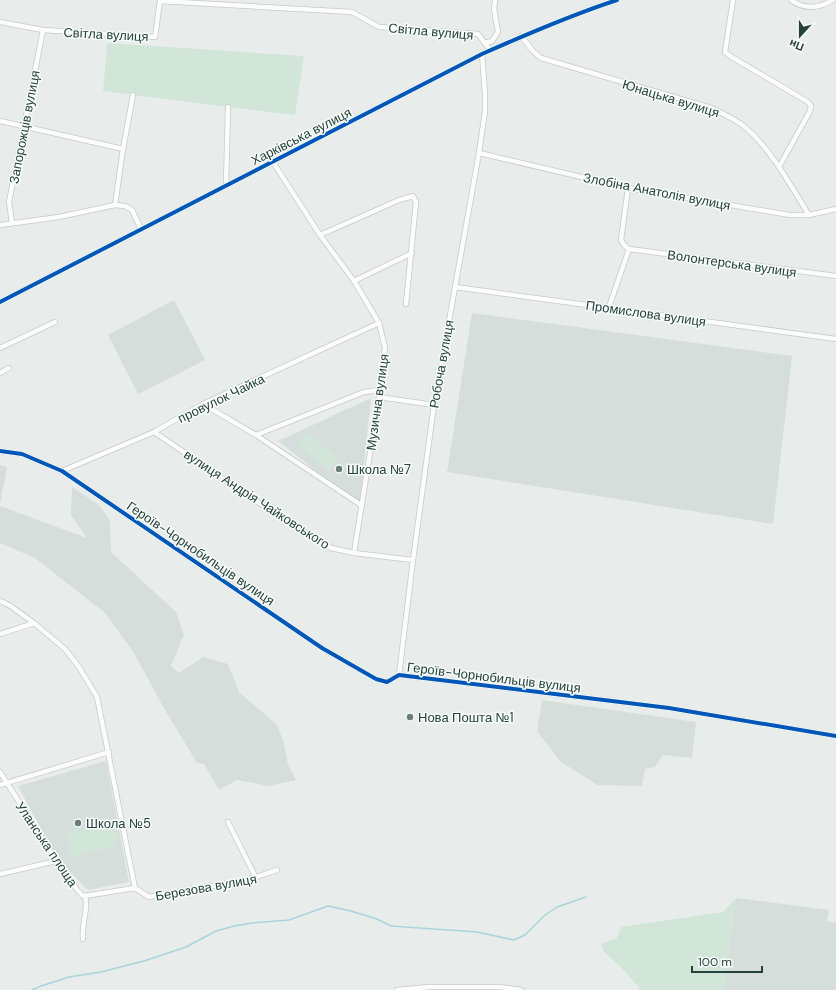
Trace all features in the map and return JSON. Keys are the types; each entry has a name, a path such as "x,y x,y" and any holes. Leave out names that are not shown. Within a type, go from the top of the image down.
{"street":[{"path":"490,50 485,43 492,41 498,32 494,9 495,0"},
{"name":"Харківська вулиця","path":"0,302 490,50 579,13 617,0"},
{"path":"732,0 725,52 808,102 811,106 810,111 779,167"},
{"path":"791,0 812,8 833,0"},
{"name":"Світла вулиця","path":"0,22 43,30 155,37 160,1 352,12 379,27 478,34 485,43"},
{"name":"Запорожців вулиця","path":"12,223 9,202 43,30"},
{"name":"Юнацька вулиця","path":"521,36 533,51 541,58 711,108 728,116 745,127 755,136 779,167 809,215"},
{"name":"Робоча вулиця","path":"399,675 434,405 479,153 485,111 482,54"},
{"path":"115,205 123,149 134,95"},
{"path":"226,185 228,108"},
{"path":"0,121 123,149"},
{"name":"Злобіна Анатолія вулиця","path":"479,153 628,188 790,215 809,215 836,210"},
{"name":"Музична вулиця","path":"273,162 320,235 354,281 380,323 385,348 379,397 354,553"},
{"path":"609,307 629,249 621,240 628,188"},
{"path":"320,235 399,200 413,196 416,202 406,304"},
{"path":"0,225 59,217 115,205 125,206 132,210 141,229"},
{"name":"Волонтерська вулиця","path":"629,249 836,276"},
{"path":"354,281 412,253"},
{"name":"Промислова вулиця","path":"455,287 836,339"},
{"path":"0,348 55,322"},
{"name":"провулок Чайка","path":"62,471 154,432 203,404 380,323"},
{"path":"0,373 9,368"},
{"path":"256,435 364,392 379,390"},
{"path":"379,397 434,405"},
{"path":"203,404 256,435 361,505"},
{"name":"вулиця Андрія Чайковського","path":"154,432 286,521 331,548 354,553 413,560"},
{"name":"Героїв-Чорнобильців вулиця","path":"0,451 22,454 62,471 322,648 376,679 387,682 399,675 669,708 836,736"},
{"path":"0,601 9,605 34,623 65,649 88,680 97,697 135,888"},
{"path":"0,634 34,623"},
{"path":"0,785 109,752"},
{"name":"Уланська площа","path":"0,772 56,861 78,891 85,896 135,888"},
{"path":"228,822 256,878"},
{"path":"0,874 56,861"},
{"name":"Березова вулиця","path":"135,888 149,897 256,878 277,870"},
{"path":"83,939 82,930 87,902 85,896"},
{"path":"397,990 430,987 500,987 521,990"}],"shaded area":[{"path":"174,300 205,360 138,394 108,335"},
{"path":"472,313 792,356 773,524 447,472"},
{"name":"Школа №7","path":"371,398 360,500 349,497 278,441"},
{"path":"0,465 7,467 0,504"},
{"path":"72,487 99,505 110,521 111,552 176,612 184,635 171,666 179,673 203,657 228,664 239,692 277,725 284,743 288,765 296,780 269,786 237,780 219,790 204,764 197,763 162,705 134,653 105,613 35,558 0,543 0,506 87,538 71,515"},
{"path":"542,700 696,722 692,758 663,755 655,767 645,769 642,786 598,785 561,762 537,731"},
{"name":"Школа №5","path":"106,761 129,882 88,890 58,860 18,786"},
{"path":"736,898 829,910 827,921 836,923 836,990 723,990"}],"green space":[{"path":"107,43 304,56 295,115 103,91"},
{"path":"307,433 338,458 329,470 298,445"},
{"path":"113,820 119,845 72,857 66,832"},
{"path":"736,898 723,990 639,990 638,986 619,965 604,952 601,944 617,938 621,927 723,912"}],"waterway":[{"path":"32,990 69,977 101,972 144,961 186,947 216,931 252,923 289,920 328,906 377,919 391,926 477,932 514,940 525,935 545,915 557,907 586,897"}],"cycle path":[{"path":"0,302 482,54 549,25 617,0"},
{"path":"0,451 22,454 62,471 322,648 376,679 387,682 399,675 669,708 836,736"}],"place":[{"name":"Школа №7","path":"339,469"},
{"name":"Нова Пошта №1","path":"410,717"},
{"name":"Школа №5","path":"78,823"}]}
